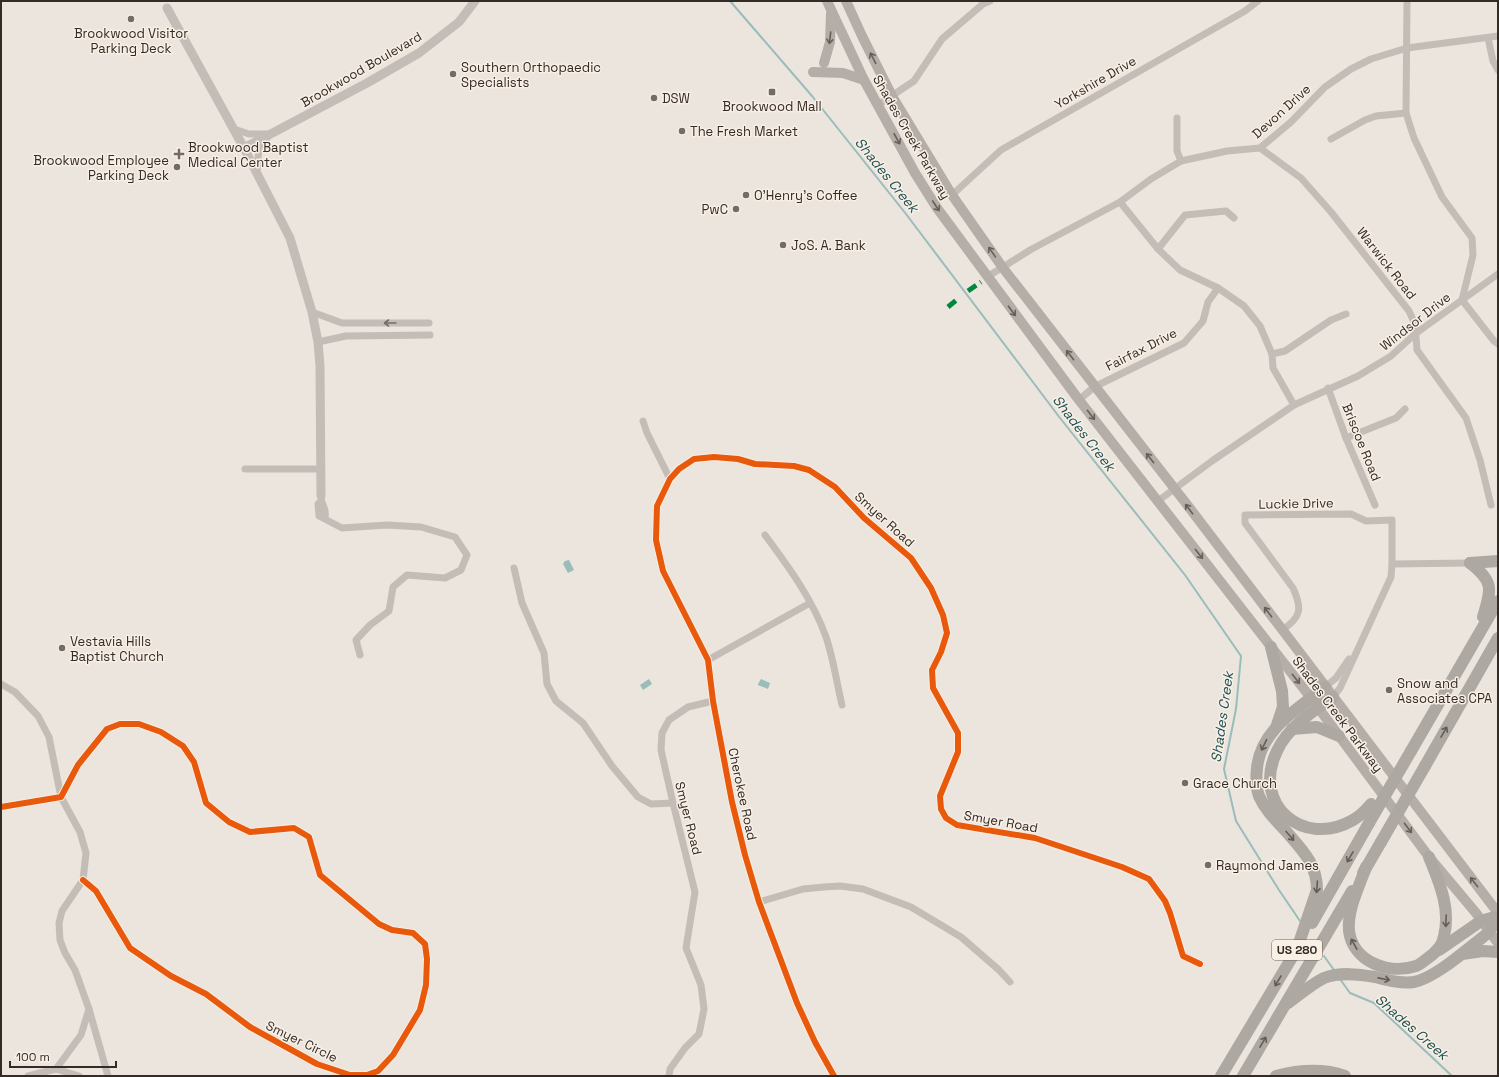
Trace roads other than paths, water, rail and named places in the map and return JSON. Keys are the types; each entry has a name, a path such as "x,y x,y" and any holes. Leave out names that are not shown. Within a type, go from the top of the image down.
{"highway":[{"path":"1470,564 1498,561"},
{"path":"1470,564 1479,570 1490,587 1490,595 1476,639"},
{"path":"1333,697 1314,703 1277,726 1266,739 1258,757 1256,776 1259,795 1267,810 1306,828 1331,828 1342,825 1354,820 1371,804 1408,747 1443,679 1463,662 1498,601"},
{"name":"US 280","path":"1243,1076 1425,766 1498,638"},
{"path":"1271,647 1282,691 1283,707 1277,726"},
{"path":"1297,950 1318,890 1315,870 1277,814 1270,785 1270,772 1277,750 1325,687"},
{"path":"1292,729 1317,727 1339,736"},
{"name":"US 280","path":"1221,1076 1297,950 1369,823 1408,747"},
{"path":"1429,857 1443,891 1446,918 1444,938 1435,953"},
{"path":"1366,867 1352,907 1349,920 1350,934 1360,954 1379,967 1394,970 1416,966 1481,921 1498,916"},
{"path":"1284,1006 1323,979 1344,974 1366,976 1396,982 1413,982 1433,974 1489,932 1498,916"},
{"path":"1461,954 1483,951 1498,952"},
{"path":"1276,1076 1295,1071 1317,1070 1345,1076"}],"main road":[{"name":"Shades Creek Parkway","path":"827,1 864,80 915,173 937,208 1079,400 1314,703 1429,857 1498,943"},
{"name":"Shades Creek Parkway","path":"846,1 892,96 952,195 1003,268 1282,630 1498,916"},
{"path":"824,63 830,42 831,12"},
{"path":"813,72 843,73 864,80"}],"street":[{"name":"Brookwood Boulevard","path":"244,148 367,83 419,53 459,22 475,1"},
{"path":"878,105 914,81 942,39 983,4 990,1"},
{"name":"Yorkshire Drive","path":"952,195 1001,150 1239,14 1258,1"},
{"name":"Windsor Drive","path":"1174,489 1294,404 1358,376 1391,356 1415,334 1462,300 1473,255 1472,238 1442,197 1414,138 1406,113 1407,1"},
{"path":"164,5 234,129 290,238 312,312 318,342 320,366 321,499 326,510 325,518 342,528 387,525 422,527 455,537 467,555 460,570 445,578 407,575 393,587 389,611 370,625 356,640 360,655"},
{"name":"Devon Drive","path":"1003,268 1030,250 1120,202 1151,179 1181,162 1227,151 1260,148 1291,122 1325,87 1351,69 1371,59 1407,48 1498,36"},
{"path":"1488,38 1493,61 1498,70"},
{"path":"1331,138 1365,120 1376,116 1406,113"},
{"path":"1177,118 1177,151 1181,162"},
{"name":"Brookwood Boulevard","path":"234,129 249,134 270,134"},
{"name":"Brookwood Boulevard","path":"256,172 259,147 270,134"},
{"name":"Warwick Road","path":"1260,148 1301,178 1331,212 1409,311 1415,324 1417,350 1466,418 1480,460 1491,505"},
{"path":"1120,202 1158,249 1180,270 1218,288 1244,306 1260,326 1272,354 1273,368 1294,404"},
{"path":"1158,249 1185,214 1226,211 1234,218"},
{"path":"987,277 1003,268"},
{"path":"1498,274 1462,300 1498,344"},
{"name":"Fairfax Drive","path":"1094,387 1184,343 1203,321 1208,302 1218,288"},
{"path":"312,312 342,323 429,323"},
{"path":"1272,354 1285,351 1331,320 1346,314"},
{"path":"318,342 346,336 430,335"},
{"path":"1079,400 1094,387"},
{"name":"Briscoe Road","path":"1328,388 1346,438 1375,505"},
{"path":"1346,438 1396,418 1405,409"},
{"path":"643,421 670,479"},
{"name":"Smyer Road","path":"656,510 656,506 670,479 680,468 694,459 714,457 738,459 755,464 794,466 809,470 835,487 864,518 911,558 931,588 943,614 947,633 941,652 932,670 933,688 958,733 958,752 940,796 941,809 946,818 956,825 1035,838 1122,867 1149,880 1165,901 1183,956 1200,964"},
{"path":"245,469 321,469"},
{"path":"1158,501 1174,489"},
{"name":"Cherokee Road","path":"656,510 656,540 663,571 708,660 713,701 732,802 745,855 759,902 797,1002 815,1042 834,1076"},
{"name":"Luckie Drive","path":"1282,630 1291,624 1300,609 1298,600 1293,588 1245,523 1245,515 1351,514 1366,521 1392,520 1391,577 1340,688 1333,697"},
{"path":"765,535 783,559 810,603 826,637 842,705"},
{"path":"1392,564 1470,564"},
{"path":"514,568 522,603 544,653 547,684 556,700 583,723 612,766 638,797 651,804 673,803"},
{"path":"708,660 810,603"},
{"name":"Luckie Drive","path":"1325,687 1336,678 1358,648"},
{"path":"1,684 15,692 38,716 49,737 61,797 80,832 86,853 83,880 62,911 59,923 60,940 65,953 75,970 108,1076"},
{"name":"Smyer Road","path":"669,1076 670,1069 685,1048 700,1034 704,1009 701,986 686,948 695,892 661,750 662,734 669,720 688,707 713,701"},
{"name":"Smyer Circle","path":"61,797 78,765 107,729 120,724 139,724 161,732 183,746 194,762 206,803 229,822 250,832 294,828 309,837 320,875 379,924 392,930 413,933 425,944 428,959 426,985 420,1010 393,1055 378,1071 367,1075 350,1075 317,1064 250,1027 206,994 171,976 130,948 96,891 83,880"},
{"path":"1,807 61,797"},
{"path":"759,902 803,889 824,886 864,889 911,907 961,938 999,970 1010,982"},
{"path":"56,1069 81,1035 88,1009"},
{"path":"28,1076 56,1069 79,1076"}],"water":[{"path":"569,560 574,570 568,573 563,564 565,561"},
{"path":"649,679 652,684 643,690 640,685"},
{"path":"761,679 770,683 768,689 758,685"}],"waterway":[{"name":"Shades Creek","path":"730,1 812,96 906,214 1060,418 1185,575 1241,656 1236,709 1224,769 1236,821 1300,921"},
{"name":"Shades Creek","path":"1324,956 1334,970"},
{"name":"Shades Creek","path":"1340,979 1350,993 1374,1003 1452,1076"}],"place":[{"name":"Brookwood Visitor Parking Deck","path":"131,19"},
{"name":"Southern Orthopaedic Specialists","path":"453,74"},
{"name":"Brookwood Mall","path":"772,92"},
{"name":"DSW","path":"654,98"},
{"name":"The Fresh Market","path":"682,131"},
{"name":"Brookwood Baptist Medical Center","path":"179,154"},
{"name":"Brookwood Employee Parking Deck","path":"177,167"},
{"name":"O'Henry's Coffee","path":"746,195"},
{"name":"PwC","path":"736,209"},
{"name":"JoS. A. Bank","path":"783,245"},
{"name":"Vestavia Hills Baptist Church","path":"62,648"},
{"name":"Snow and Associates CPA","path":"1389,690"},
{"name":"Grace Church","path":"1185,783"},
{"name":"Raymond James","path":"1208,865"}]}
